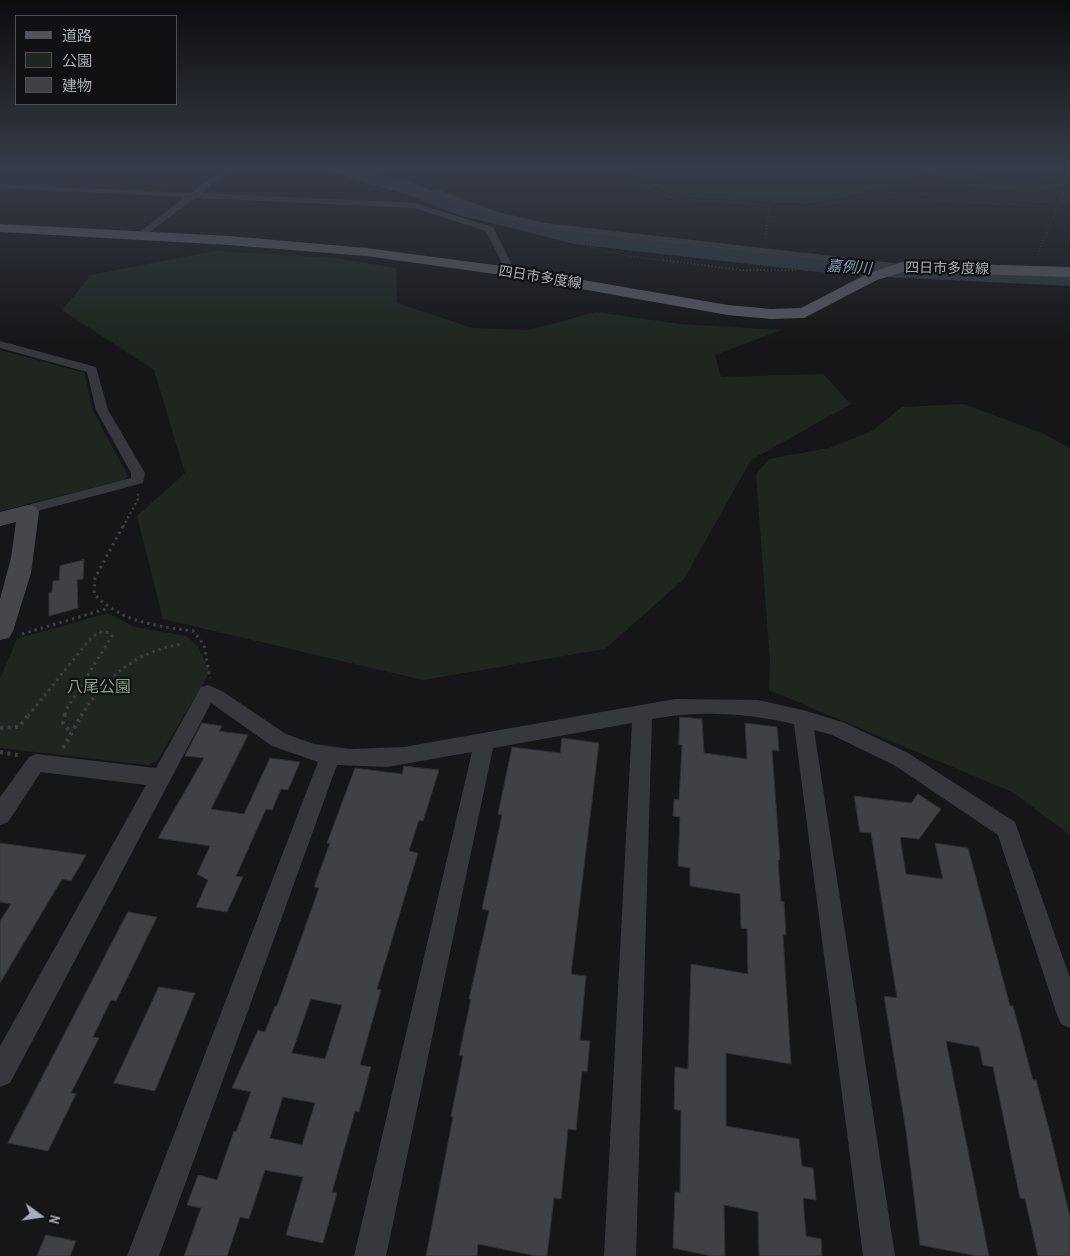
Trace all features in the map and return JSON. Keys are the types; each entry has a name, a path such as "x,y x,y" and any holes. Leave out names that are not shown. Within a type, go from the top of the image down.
{"main road":[{"name":"四日市多度線","path":"0,228 249,242 367,252 511,273 728,310 771,314 804,312 872,277 902,267 1070,272"}],"street":[{"path":"140,236 152,227"},
{"path":"482,227 490,229 511,273"},
{"path":"550,227 902,267"},
{"path":"0,344 92,370 102,410 138,473 138,480 36,507 28,512 0,519"},
{"path":"10,633 13,601 26,549 28,512"},
{"path":"0,1073 208,692 228,702 264,732 291,746 331,755 366,759 386,759 675,707 728,706 758,708 803,718 838,729 902,759 1007,829 1068,1006"},
{"path":"620,1256 642,714"},
{"path":"803,718 879,1256"},
{"path":"370,1256 484,742"},
{"path":"143,1256 331,755"},
{"path":"0,815 36,763 161,778"}],"path":[{"path":"763,251 767,227"},
{"path":"1040,271 1036,254 1048,227"},
{"path":"138,480 138,499 95,578 94,594 109,608 140,623 193,631 204,644 210,672 208,692"},
{"path":"10,633 109,608"},
{"path":"0,728 19,727 90,639 100,632 110,633 112,636 108,643 66,710 63,723 71,732"},
{"path":"54,764 71,732 96,695 116,672 150,650 182,644"}],"green space":[{"path":"215,251 335,258 396,268 397,303 472,328 529,330 596,312 679,324 781,330 715,355 721,377 823,374 851,404 751,460 684,579 605,649 423,680 163,619 137,516 185,473 154,370 62,310 91,275"},
{"path":"0,350 85,373 92,409 128,476 123,480 0,511"},
{"path":"964,404 1044,434 1070,448 1070,835 1012,792 769,690 770,662 756,474 769,459 829,448 872,431 902,407"},
{"name":"八尾公園","path":"108,613 134,627 186,636 198,646 210,672 157,761 148,765 0,748 0,678 17,639"}],"building":[{"path":"84,560 83,579 77,580 78,608 49,616 49,593 52,592 53,581 59,580 60,566"},
{"path":"680,717 702,719 704,753 747,759 745,723 777,727 779,751 772,750 781,901 784,902 786,935 783,935 791,1064 726,1053 726,1126 799,1139 802,1166 813,1168 816,1200 803,1198 806,1236 821,1239 822,1256 759,1256 758,1212 724,1205 725,1256 711,1256 673,1248 675,1192 680,1193 681,1111 674,1109 675,1067 688,1069 691,964 748,974 747,929 741,928 740,894 690,886 690,868 678,866 680,817 673,816 674,799 679,800 682,745 679,744"},
{"path":"202,723 222,726 219,731 248,735 211,809 244,814 270,758 300,762 288,790 281,789 272,810 266,809 236,876 243,877 227,912 196,907 208,880 197,874 210,846 158,838 204,758 185,756"},
{"path":"562,738 599,743 571,974 586,976 580,1040 590,1041 587,1072 582,1071 576,1130 568,1129 561,1199 554,1198 547,1256 536,1256 478,1244 477,1256 426,1256 453,1117 451,1116 463,1056 459,1055 471,999 469,999 489,911 482,909 502,815 498,814 512,747 560,753"},
{"path":"404,766 439,770 423,821 419,820 409,851 418,853 377,989 381,990 360,1065 371,1067 359,1112 355,1111 332,1192 337,1193 323,1243 286,1235 303,1177 265,1170 249,1219 240,1217 227,1256 184,1256 201,1208 187,1205 198,1175 217,1180 234,1131 236,1132 251,1092 232,1088 258,1030 265,1032 275,1006 277,1006 319,888 314,887 330,843 327,843 355,768 402,774","holes":["311,999 342,1005 325,1059 292,1053","283,1097 315,1103 302,1145 270,1138"]},
{"path":"918,794 941,809 919,839 900,837 906,874 943,879 935,843 968,848 1010,1006 1013,1006 1050,1133 1070,1217 1070,1256 1038,1256 1025,1199 1020,1198 993,1067 983,1065 979,1047 946,1041 989,1256 977,1256 920,1245 906,1131 884,996 897,998 871,833 860,832 854,796 911,803"},
{"path":"0,843 86,855 71,881 62,879 0,983 0,921 11,904 0,902"},
{"path":"128,912 157,917 116,1001 111,1000 93,1037 99,1038 71,1093 76,1094 48,1151 8,1143"},
{"path":"159,987 195,993 155,1091 114,1083"},
{"path":"46,1235 76,1241 70,1256 37,1256"}],"waterway":[{"name":"嘉例川","path":"528,227 574,238 845,269 1070,280"}]}
